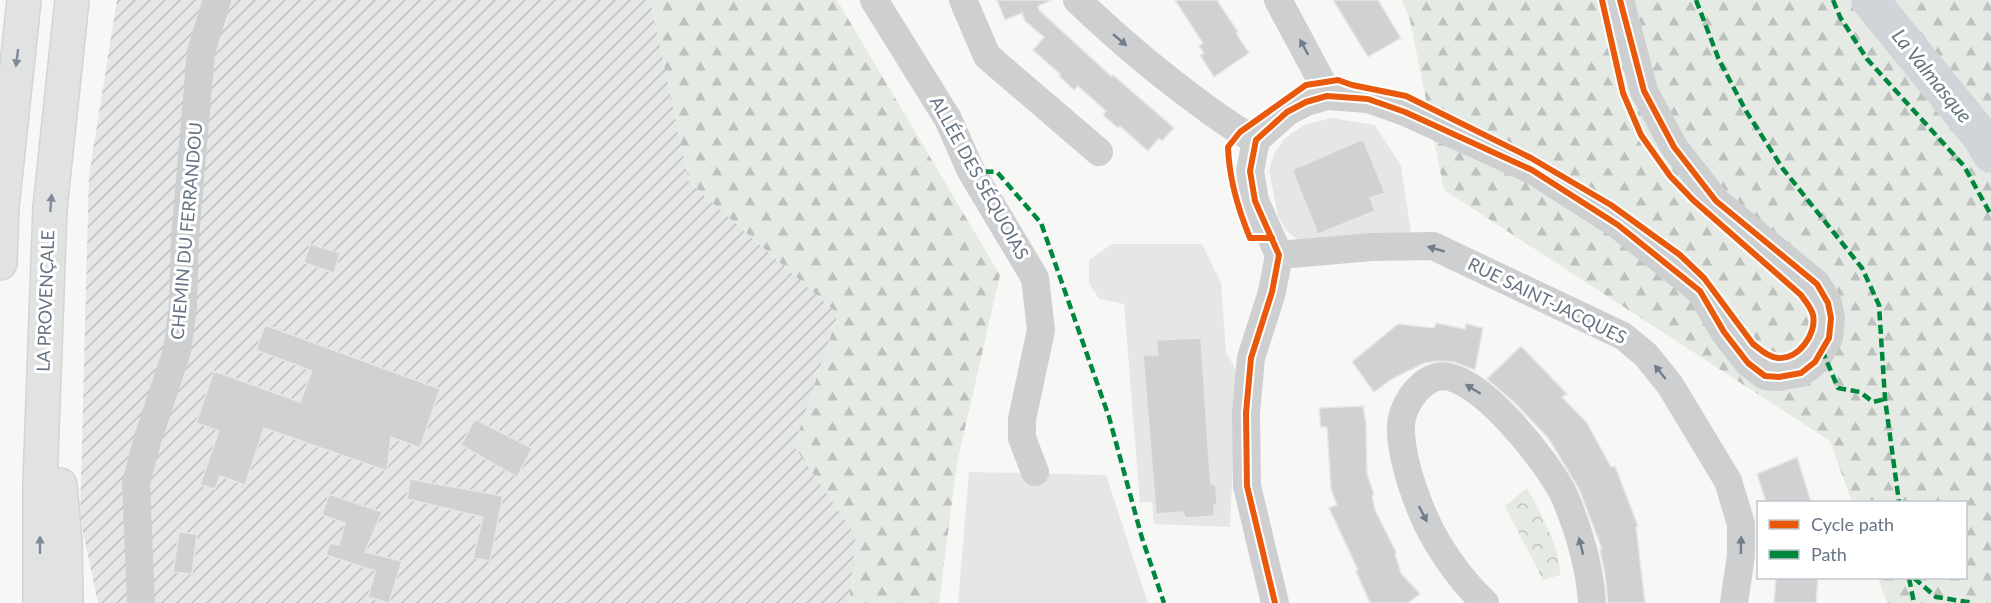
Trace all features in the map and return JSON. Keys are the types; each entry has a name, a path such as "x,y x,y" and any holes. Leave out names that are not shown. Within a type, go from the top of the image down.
{"highway":[{"path":"0,263 4,184 24,0"},
{"name":"LA PROVENÇALE","path":"40,603 40,484 50,208 72,0"},
{"path":"45,318 65,542 66,603"}],"street":[{"name":"CHEMIN DU FERRANDOU","path":"141,603 136,483 148,438 177,351 183,306 185,238 201,52 218,0"},
{"name":"ALLÉE DES SÉQUOIAS","path":"874,0 948,119 971,171 1035,278 1041,330 1022,419 1022,438 1035,472"},
{"path":"963,0 987,56 1099,152"},
{"path":"1077,0 1174,85 1256,141"},
{"path":"1278,0 1322,82 1327,96"},
{"path":"1275,603 1247,486 1246,413 1251,358 1272,292 1279,255 1255,201 1250,171 1256,141 1287,112 1306,102 1327,96 1368,99 1405,112 1532,170 1617,225 1700,291 1724,332 1748,363 1765,376 1779,377 1801,372 1815,362 1828,338 1831,318 1827,303 1817,284 1716,201 1674,147 1644,91 1620,0"},
{"name":"RUE SAINT-JACQUES","path":"1279,255 1372,247 1433,246 1623,336 1646,355 1670,385 1728,481 1741,524 1741,555 1734,603"},
{"path":"1485,603 1473,592 1437,542 1417,503 1406,462 1401,425 1406,405 1417,389 1437,377 1454,378 1475,390 1501,411 1542,461 1564,495 1578,531 1591,582 1592,603"}],"shaded area":[{"path":"117,0 650,0 689,182 838,314 794,446 856,536 849,603 98,603 80,518 89,175"},
{"path":"1331,118 1375,125 1401,166 1411,232 1302,244 1286,230 1278,216 1269,170 1274,154 1285,138 1304,125"},
{"path":"1112,244 1202,244 1221,283 1226,352 1237,372 1230,527 1154,524 1152,502 1140,503 1124,304 1099,299 1089,283 1089,260"},
{"path":"969,472 1106,475 1148,603 958,603"}],"green space":[{"path":"650,0 837,0 1000,275 957,463 939,603 849,603 856,536 794,446 838,314 689,182"},
{"path":"1402,0 1991,0 1991,603 1887,603 1878,579 1967,579 1967,501 1852,501 1830,441 1444,190 1410,20"},
{"path":"1527,488 1549,531 1560,565 1560,575 1543,580 1505,506"}],"building":[{"path":"997,0 1052,0 1038,6 1039,10 1112,77 1113,75 1174,128 1162,141 1159,138 1148,151 1120,126 1118,128 1103,115 1106,111 1078,86 1074,90 1033,50 1044,37 1025,21 1022,13 1005,20"},
{"path":"1175,0 1217,0 1249,53 1214,77 1200,55 1204,53 1199,46 1203,43"},
{"path":"1333,0 1378,0 1401,38 1368,57"},
{"path":"1363,139 1385,193 1370,198 1375,211 1318,234 1292,170"},
{"path":"310,244 340,253 334,273 304,263"},
{"path":"1436,323 1465,329 1466,324 1483,328 1475,370 1454,362 1424,363 1392,379 1374,392 1352,362 1398,324 1434,328"},
{"path":"265,325 440,389 420,448 391,437 387,471 264,428 245,485 220,476 215,489 200,485 219,431 196,423 214,371 300,402 312,371 256,350"},
{"path":"1201,338 1211,484 1216,485 1217,504 1214,505 1214,516 1185,518 1183,512 1156,514 1143,355 1158,355 1156,340"},
{"path":"1521,346 1567,394 1562,397 1587,423 1611,467 1615,466 1638,526 1636,527 1645,603 1608,603 1600,550 1602,549 1579,489 1549,439 1516,404 1487,379"},
{"path":"1363,406 1366,424 1367,474 1374,494 1372,496 1375,510 1396,552 1401,573 1420,594 1408,603 1370,603 1356,571 1358,570 1329,508 1337,505 1331,489 1327,427 1321,427 1319,408"},
{"path":"475,419 532,448 517,477 461,445"},
{"path":"1797,457 1811,501 1766,501 1757,474"},
{"path":"410,479 503,496 490,561 473,558 483,517 407,499"},
{"path":"329,494 382,512 365,552 402,561 389,603 368,597 375,571 326,555 330,543 339,545 345,523 322,515"},
{"path":"179,532 197,534 192,574 173,572"},
{"path":"1776,579 1818,579 1816,603 1774,603"}],"waterway":[{"name":"La Valmasque","path":"1870,0 1983,139 1991,154"}],"marked path":[{"path":"1696,0 1719,60 1746,111 1783,169 1862,268 1879,305 1885,399 1899,501"},
{"path":"1833,0 1840,17 1867,59 1964,166 1991,215"},
{"path":"971,171 997,172 1041,223 1109,417 1142,538 1164,603"},
{"path":"1822,350 1838,388 1860,392 1873,402 1885,399"},
{"path":"1909,579 1914,603"},
{"path":"1915,579 1936,597 1974,603"}],"cycle path":[{"path":"1272,238 1250,238 1235,193 1228,147 1240,132 1306,85 1338,80 1406,96 1531,158 1611,205 1680,255 1704,278 1753,344 1762,351 1771,356 1785,358 1799,350 1809,337 1813,322 1811,309 1801,295 1693,200 1670,176 1641,135 1623,93 1602,0"},
{"path":"1275,603 1247,486 1246,413 1251,358 1272,292 1279,255 1255,201 1250,171 1256,140 1287,112 1306,102 1327,96 1368,99 1405,112 1532,170 1618,225 1700,291 1724,332 1748,363 1765,376 1779,377 1801,373 1815,362 1829,338 1831,318 1828,303 1817,284 1716,201 1674,147 1644,91 1620,0"}]}
